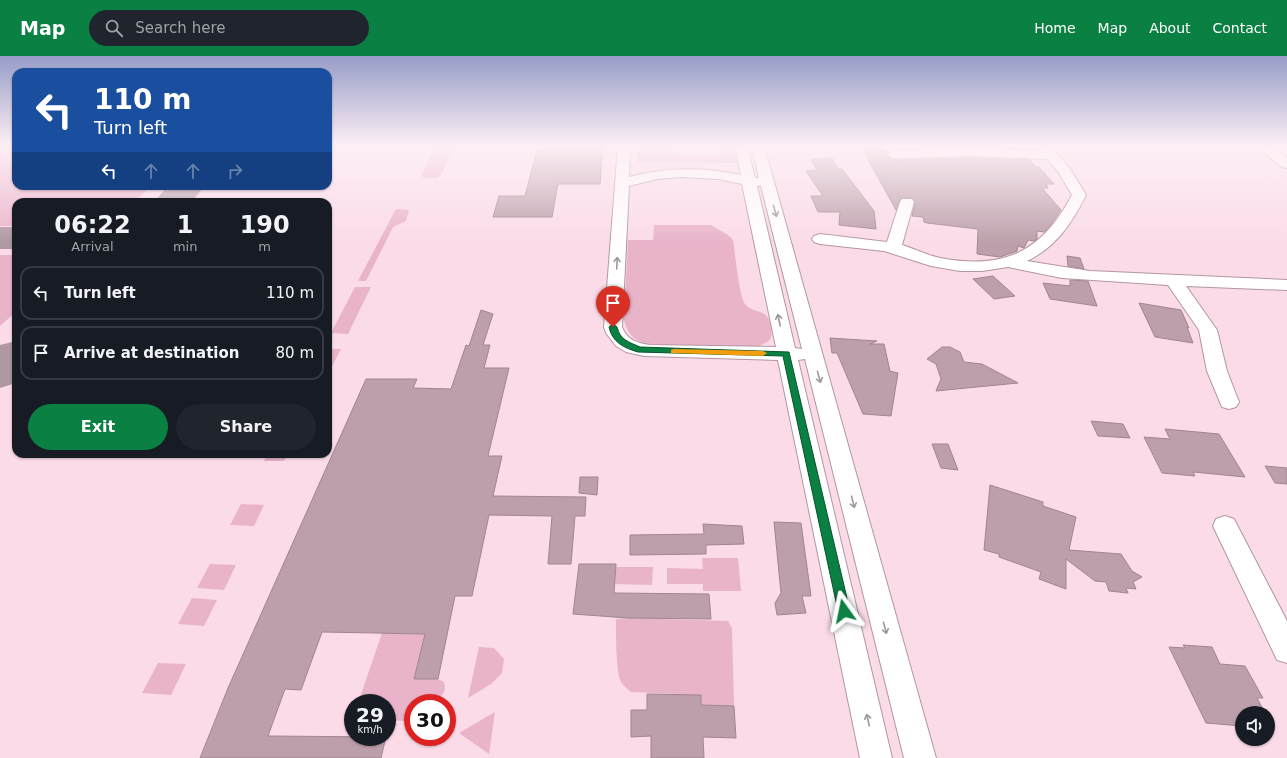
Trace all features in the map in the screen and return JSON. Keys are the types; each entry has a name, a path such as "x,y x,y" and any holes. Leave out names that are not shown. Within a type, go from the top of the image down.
{"street":[{"path":"622,179 613,327 614,334 620,341 628,346 650,351 813,354"},
{"path":"622,184 639,179"},
{"path":"740,179 758,182"},
{"path":"756,179 813,354 920,758"},
{"path":"758,179 786,354 876,758"},
{"path":"820,239 893,248 936,262 964,266 989,267 1010,263 1039,248 1054,234 1074,207 1079,195 1069,179"},
{"path":"893,248 907,202"},
{"path":"1010,263 1062,273 1090,276 1287,285"},
{"path":"1172,279 1188,299 1208,330 1217,370 1229,402"},
{"path":"1226,526 1287,650"}],"shaded area":[{"path":"0,179 12,179 12,190 147,190 138,198 12,198 12,226 0,226"},
{"path":"396,209 409,210 406,221 393,227 366,281 358,281"},
{"path":"654,225 711,225 728,235 733,240 739,283 743,299 745,304 749,307 767,317 772,331 769,341 759,346 661,346 647,344 637,340 629,333 624,320 628,240 653,240"},
{"path":"0,255 12,255 12,316 0,326"},
{"path":"355,287 371,287 348,334 332,333"},
{"path":"332,349 341,349 332,366"},
{"path":"265,458 286,458 284,461 264,461"},
{"path":"241,504 264,505 254,526 230,525"},
{"path":"702,558 738,558 741,591 703,591 703,584 667,584 667,568 703,569"},
{"path":"210,564 236,565 224,590 197,588"},
{"path":"616,567 653,567 652,585 615,584"},
{"path":"192,598 217,600 204,626 178,624"},
{"path":"628,618 728,621 732,628 734,706 701,705 701,695 631,692 622,684 619,677 616,641 616,619"},
{"path":"382,633 425,634 414,679 438,679 444,682 445,688 443,694 404,694 404,721 396,720 396,694 361,694"},
{"path":"479,647 494,648 504,659 502,673 491,684 468,698"},
{"path":"158,663 186,664 171,695 142,693"},
{"path":"495,712 489,754 459,733"}],"building":[{"path":"529,179 600,179 600,184 558,184 552,217 493,217 499,196 525,196"},
{"path":"811,179 849,179 874,211 876,229 839,225 840,212 818,212 811,196 823,196"},
{"path":"879,179 1049,179 1054,184 1046,184 1048,188 1042,188 1061,210 1047,230 1044,232 1037,231 1037,239 1034,241 1028,240 1024,248 1018,246 1017,251 1000,257 977,254 978,229 927,223 924,222 923,217 912,216 915,202 912,198 901,198 896,210"},
{"path":"1067,256 1080,258 1084,269 1068,266"},
{"path":"993,276 1015,296 994,299 973,279"},
{"path":"1070,280 1088,281 1097,306 1050,299 1043,283 1070,286"},
{"path":"1139,303 1181,310 1189,328 1187,327 1193,343 1155,337"},
{"path":"481,310 493,314 483,345 490,345 484,368 509,368 488,456 502,456 493,496 586,497 585,516 575,516 571,564 548,564 552,516 489,515 472,596 455,596 438,679 414,679 425,634 322,632 301,690 285,689 268,736 344,737 344,746 384,746 381,758 200,758 228,688 366,379 417,379 413,388 451,389 466,345 469,346"},
{"path":"830,338 877,341 870,344 884,344 890,371 898,373 891,416 863,414 837,353 832,353"},
{"path":"942,347 950,347 960,352 964,362 982,364 1018,383 936,391 941,379 936,364 927,359"},
{"path":"1091,421 1123,424 1130,438 1098,436"},
{"path":"1165,429 1219,434 1245,477 1193,472 1195,476 1162,473 1144,437 1170,439"},
{"path":"932,444 948,444 958,470 941,468"},
{"path":"1265,466 1287,468 1287,484 1275,483"},
{"path":"580,477 598,477 597,495 579,493"},
{"path":"990,485 1043,502 1043,506 1076,517 1069,550 1121,554 1132,571 1142,577 1133,582 1136,589 1126,588 1128,593 1109,591 1106,582 1095,581 1066,559 1066,589 1039,579 1041,572 999,557 999,554 984,550"},
{"path":"774,522 801,523 811,596 802,596 806,613 777,615 775,603 781,593"},
{"path":"703,524 742,526 744,544 706,545 706,554 630,555 630,535 704,534"},
{"path":"579,564 616,564 614,593 709,594 711,619 628,618 573,614"},
{"path":"1183,645 1212,647 1220,664 1245,666 1263,698 1257,698 1261,706 1235,706 1235,725 1206,723 1169,647 1185,648"},
{"path":"647,694 701,695 701,705 734,706 736,738 703,737 704,758 651,758 651,736 631,737 631,710 647,710"}],"taxiway":[{"path":"175,198 184,190"},
{"path":"0,238 12,238"},
{"path":"0,372 12,360"}],"slow traffic":[{"path":"674,352 763,353"}],"route":[{"path":"613,327 614,334 620,341 638,350 786,354 844,611"}]}
